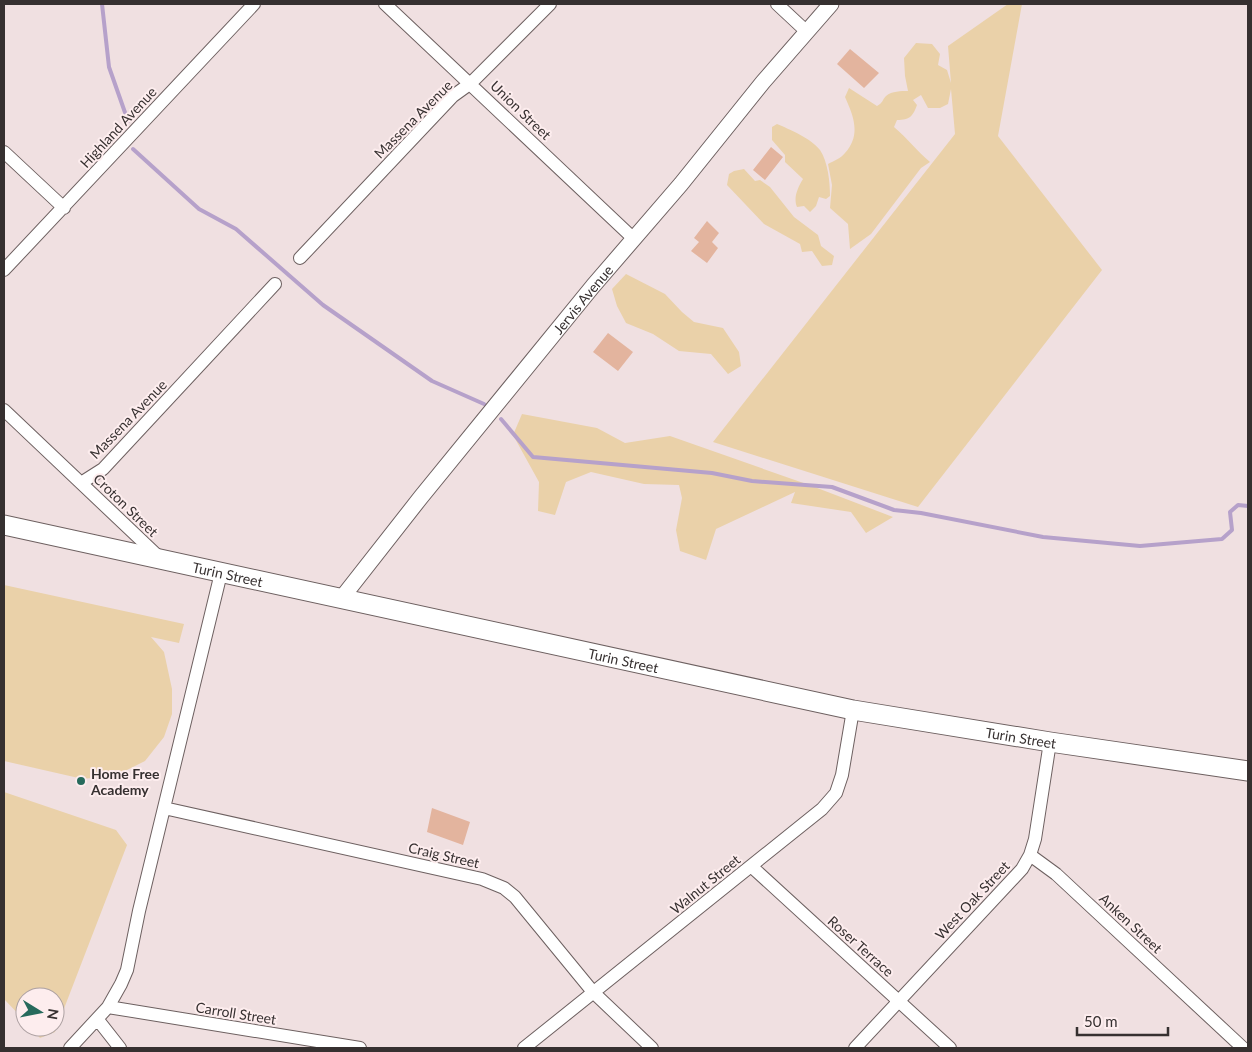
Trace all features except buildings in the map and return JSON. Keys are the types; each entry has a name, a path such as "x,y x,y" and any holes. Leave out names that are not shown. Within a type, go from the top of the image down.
{"main road":[{"name":"Turin Street","path":"4,525 341,600 853,710 1050,742 1248,771"}],"street":[{"name":"Highland Avenue","path":"4,270 254,4"},
{"name":"Union Street","path":"385,4 471,83 634,239"},
{"name":"Massena Avenue","path":"300,258 453,96 471,83 550,4"},
{"path":"777,4 807,32"},
{"name":"Jervis Avenue","path":"341,600 421,497 593,286 831,4"},
{"path":"4,152 64,208"},
{"name":"Massena Avenue","path":"81,483 103,469 275,284"},
{"name":"Croton Street","path":"4,410 161,560"},
{"path":"70,1048 98,1020 108,1007 121,984 126,970 221,573"},
{"name":"Walnut Street","path":"524,1048 822,809 836,792 842,775 853,710"},
{"name":"West Oak Street","path":"855,1048 1022,869 1030,855 1035,839 1050,742"},
{"name":"Craig Street","path":"164,808 482,879 504,888 515,897 593,992 652,1048"},
{"name":"Anken Street","path":"1030,855 1056,874 1243,1048"},
{"name":"Roser Terrace","path":"751,866 950,1048"},
{"name":"Carroll Street","path":"108,1007 360,1048"},
{"path":"98,1020 120,1048"}],"shaded area":[{"path":"1008,4 1022,4 998,136 1102,270 918,507 713,442 955,134 951,89 948,104 940,108 928,108 921,95 913,100 917,105 912,115 905,119 897,120 894,127 930,162 921,168 871,234 850,249 848,224 830,208 832,185 828,164 843,155 853,139 853,119 845,97 849,88 877,106 888,94 908,91 904,58 916,43 932,44 940,54 938,65 947,70 951,83 948,46"},
{"path":"777,124 812,142 820,150 825,160 830,196 826,199 819,197 816,206 810,212 804,206 797,207 796,196 803,179 785,162 785,155 772,140 772,127"},
{"path":"744,169 755,181 760,180 770,187 794,217 818,235 821,246 834,256 832,265 822,266 812,251 802,252 800,244 764,224 727,185 729,174"},
{"path":"626,274 665,294 694,322 723,328 739,352 741,366 728,374 711,354 679,351 653,334 626,323 617,306 612,289"},
{"path":"522,414 597,428 625,443 670,436 893,517 866,533 851,512 791,503 795,492 716,529 706,560 680,551 676,530 682,498 679,485 644,484 591,472 566,482 555,515 538,511 539,482 513,435"},
{"path":"4,585 184,624 179,643 151,637 164,652 172,689 172,714 164,737 145,761 117,775 83,779 4,761"},
{"path":"4,792 116,830 127,845 65,1006 65,987 15,987 15,1011 4,999"}],"waterway":[{"path":"102,4 109,67 128,121"},
{"path":"133,149 199,209 236,229 323,305 432,381 484,404"},
{"path":"501,419 533,457 712,473 752,481 832,487 894,510 921,513 1043,537 1140,546 1222,539 1232,530 1230,512 1238,505 1248,506"}],"place":[{"name":"Home Free Academy","path":"81,781"}]}
